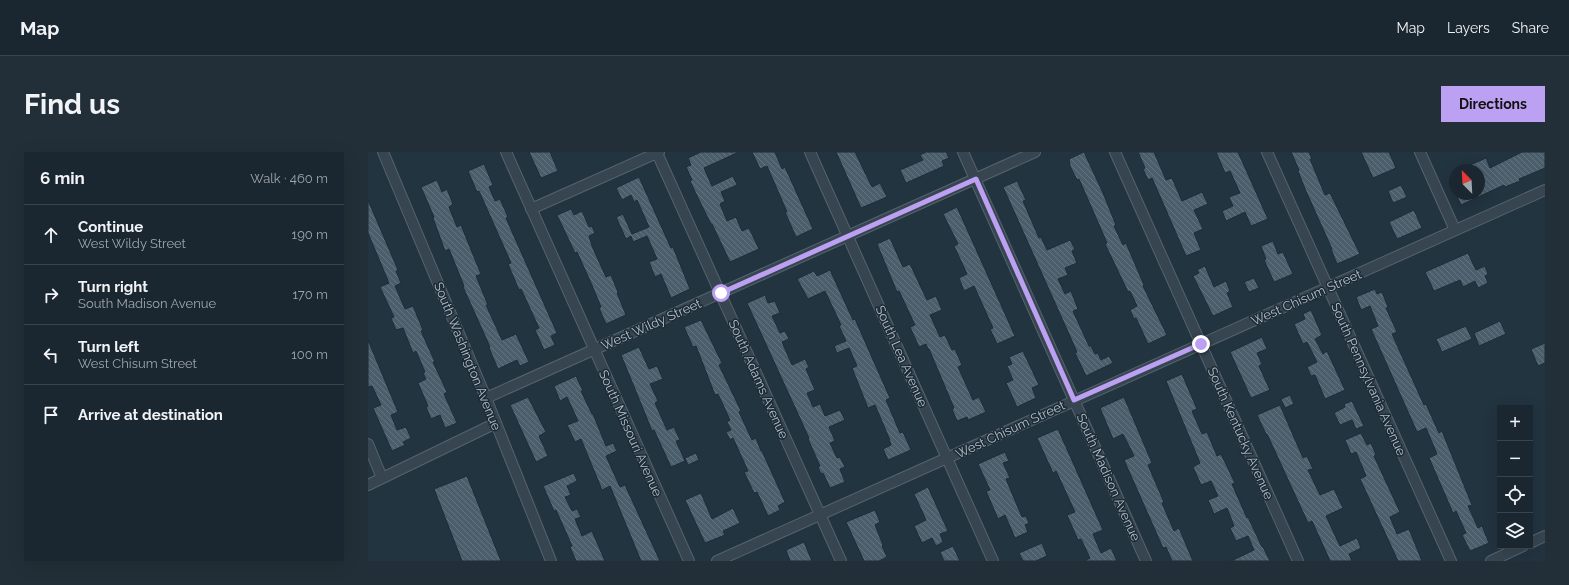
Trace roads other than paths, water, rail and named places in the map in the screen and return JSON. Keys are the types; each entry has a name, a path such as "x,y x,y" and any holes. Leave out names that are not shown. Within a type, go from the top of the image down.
{"street":[{"name":"South Washington Avenue","path":"383,152 486,398 551,561"},
{"name":"South Missouri Avenue","path":"506,152 689,561"},
{"path":"531,209 658,152"},
{"name":"South Adams Avenue","path":"658,152 841,561"},
{"name":"South Lea Avenue","path":"810,152 993,561"},
{"name":"South Madison Avenue","path":"963,152 1146,561"},
{"name":"West Wildy Street","path":"486,398 1035,152"},
{"name":"South Kentucky Avenue","path":"1115,152 1298,561"},
{"name":"South Pennsylvania Avenue","path":"1267,152 1451,561"},
{"path":"1420,152 1455,230"},
{"name":"West Chisum Street","path":"717,561 1545,190"},
{"path":"368,484 496,423"},
{"path":"368,444 382,478"},
{"path":"1533,542 1545,536"},
{"path":"1491,561 1517,549"}]}
